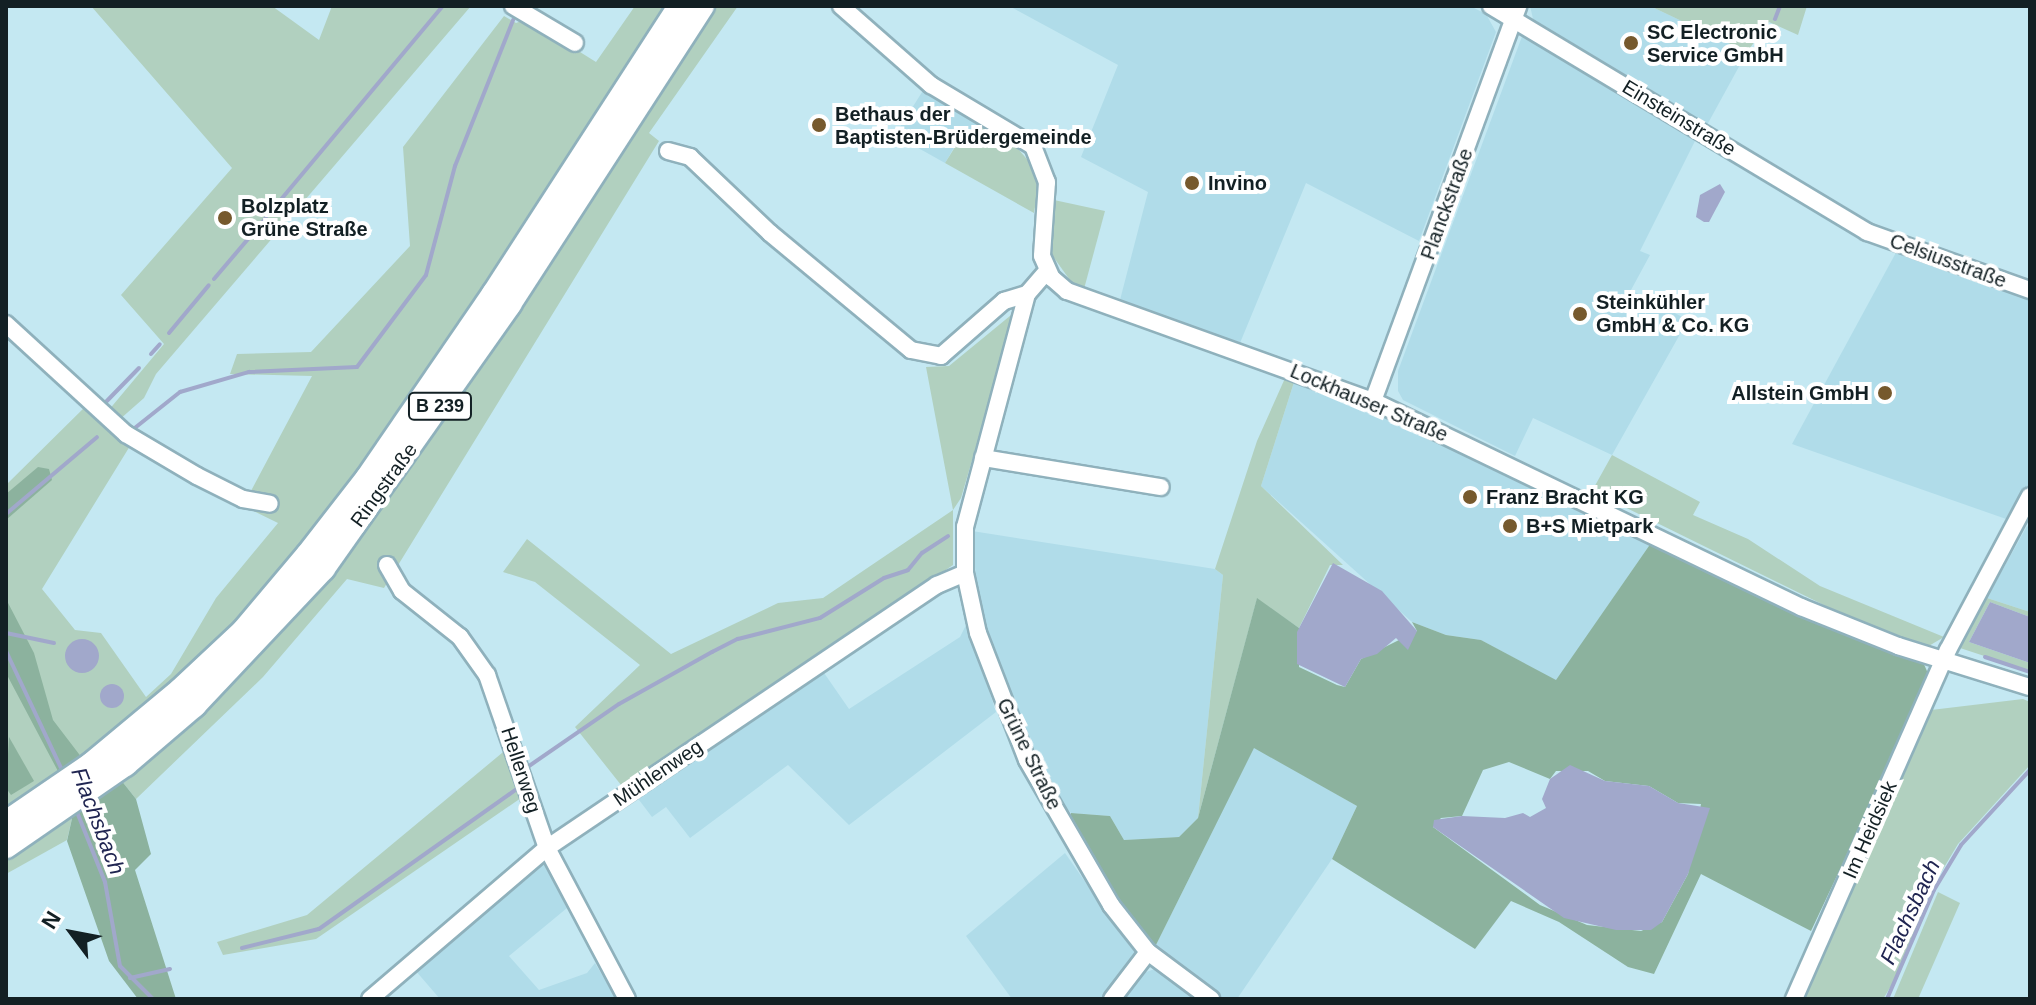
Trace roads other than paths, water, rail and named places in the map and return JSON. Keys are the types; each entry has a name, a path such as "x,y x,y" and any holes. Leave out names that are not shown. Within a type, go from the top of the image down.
{"highway":[{"name":"Ringstraße","path":"121,755 244,631 368,478 680,6"},
{"name":"Ringstraße","path":"6,846 41,813 121,755 258,642 332,556 509,304 702,6"},
{"name":"Ringstraße","path":"6,823 41,813"}],"street":[{"path":"513,6 575,43"},
{"path":"841,6 931,85 1033,146 1047,182 1040,235 1047,271"},
{"name":"Einsteinstraße","path":"1491,6 1517,12 1867,232"},
{"name":"Planckstraße","path":"1373,401 1517,12"},
{"name":"Grüne Straße","path":"668,151 690,157 770,233 911,350 941,356 1004,301 1027,294"},
{"name":"Celsiusstraße","path":"1867,232 2030,290"},
{"name":"Grüne Straße","path":"1047,271 1027,294 965,527 965,573 986,659 1027,760 1111,905 1148,952 1211,999"},
{"name":"Lockhauser Straße","path":"1047,271 1076,295 1373,401 1801,607 1945,661 2030,687"},
{"path":"6,324 126,434 220,488 270,504"},
{"path":"983,458 1161,487"},
{"name":"Im Heidsiek","path":"1794,999 1945,661 2030,496"},
{"name":"Hellerweg","path":"387,565 402,591 460,637 487,675 547,848 627,999"},
{"name":"Mühlenweg","path":"370,999 547,848 937,585 965,573"},
{"path":"1112,999 1148,952"}],"waterway":[{"path":"273,209 443,6"},
{"path":"1775,19 1780,6"},
{"path":"131,431 180,392 249,372 357,367 426,275 455,166 513,20"},
{"path":"214,279 266,218"},
{"path":"169,333 209,285"},
{"path":"151,354 160,344"},
{"path":"102,406 139,368"},
{"path":"6,514 97,437"},
{"path":"529,766 619,704 712,652 738,639 820,618 884,578 908,570 922,553 948,536"},
{"path":"6,633 54,643"},
{"name":"Flachsbach","path":"6,651 63,772"},
{"path":"1985,657 2030,672"},
{"name":"Flachsbach","path":"1887,999 1934,890 1961,845 2030,770"},
{"path":"242,948 319,929 517,789"},
{"name":"Flachsbach","path":"75,807 105,882 120,966 153,999"},
{"path":"130,978 170,969"}],"place":[{"name":"SC Electronic Service GmbH","path":"1631,43"},
{"name":"Bethaus der Baptisten-Brüdergemeinde","path":"819,125"},
{"name":"Invino","path":"1192,183"},
{"name":"Bolzplatz Grüne Straße","path":"225,218"},
{"name":"Steinkühler GmbH & Co. KG","path":"1580,314"},
{"name":"Allstein GmbH","path":"1885,393"},
{"name":"Franz Bracht KG","path":"1470,497"},
{"name":"B+S Mietpark","path":"1510,526"}]}
